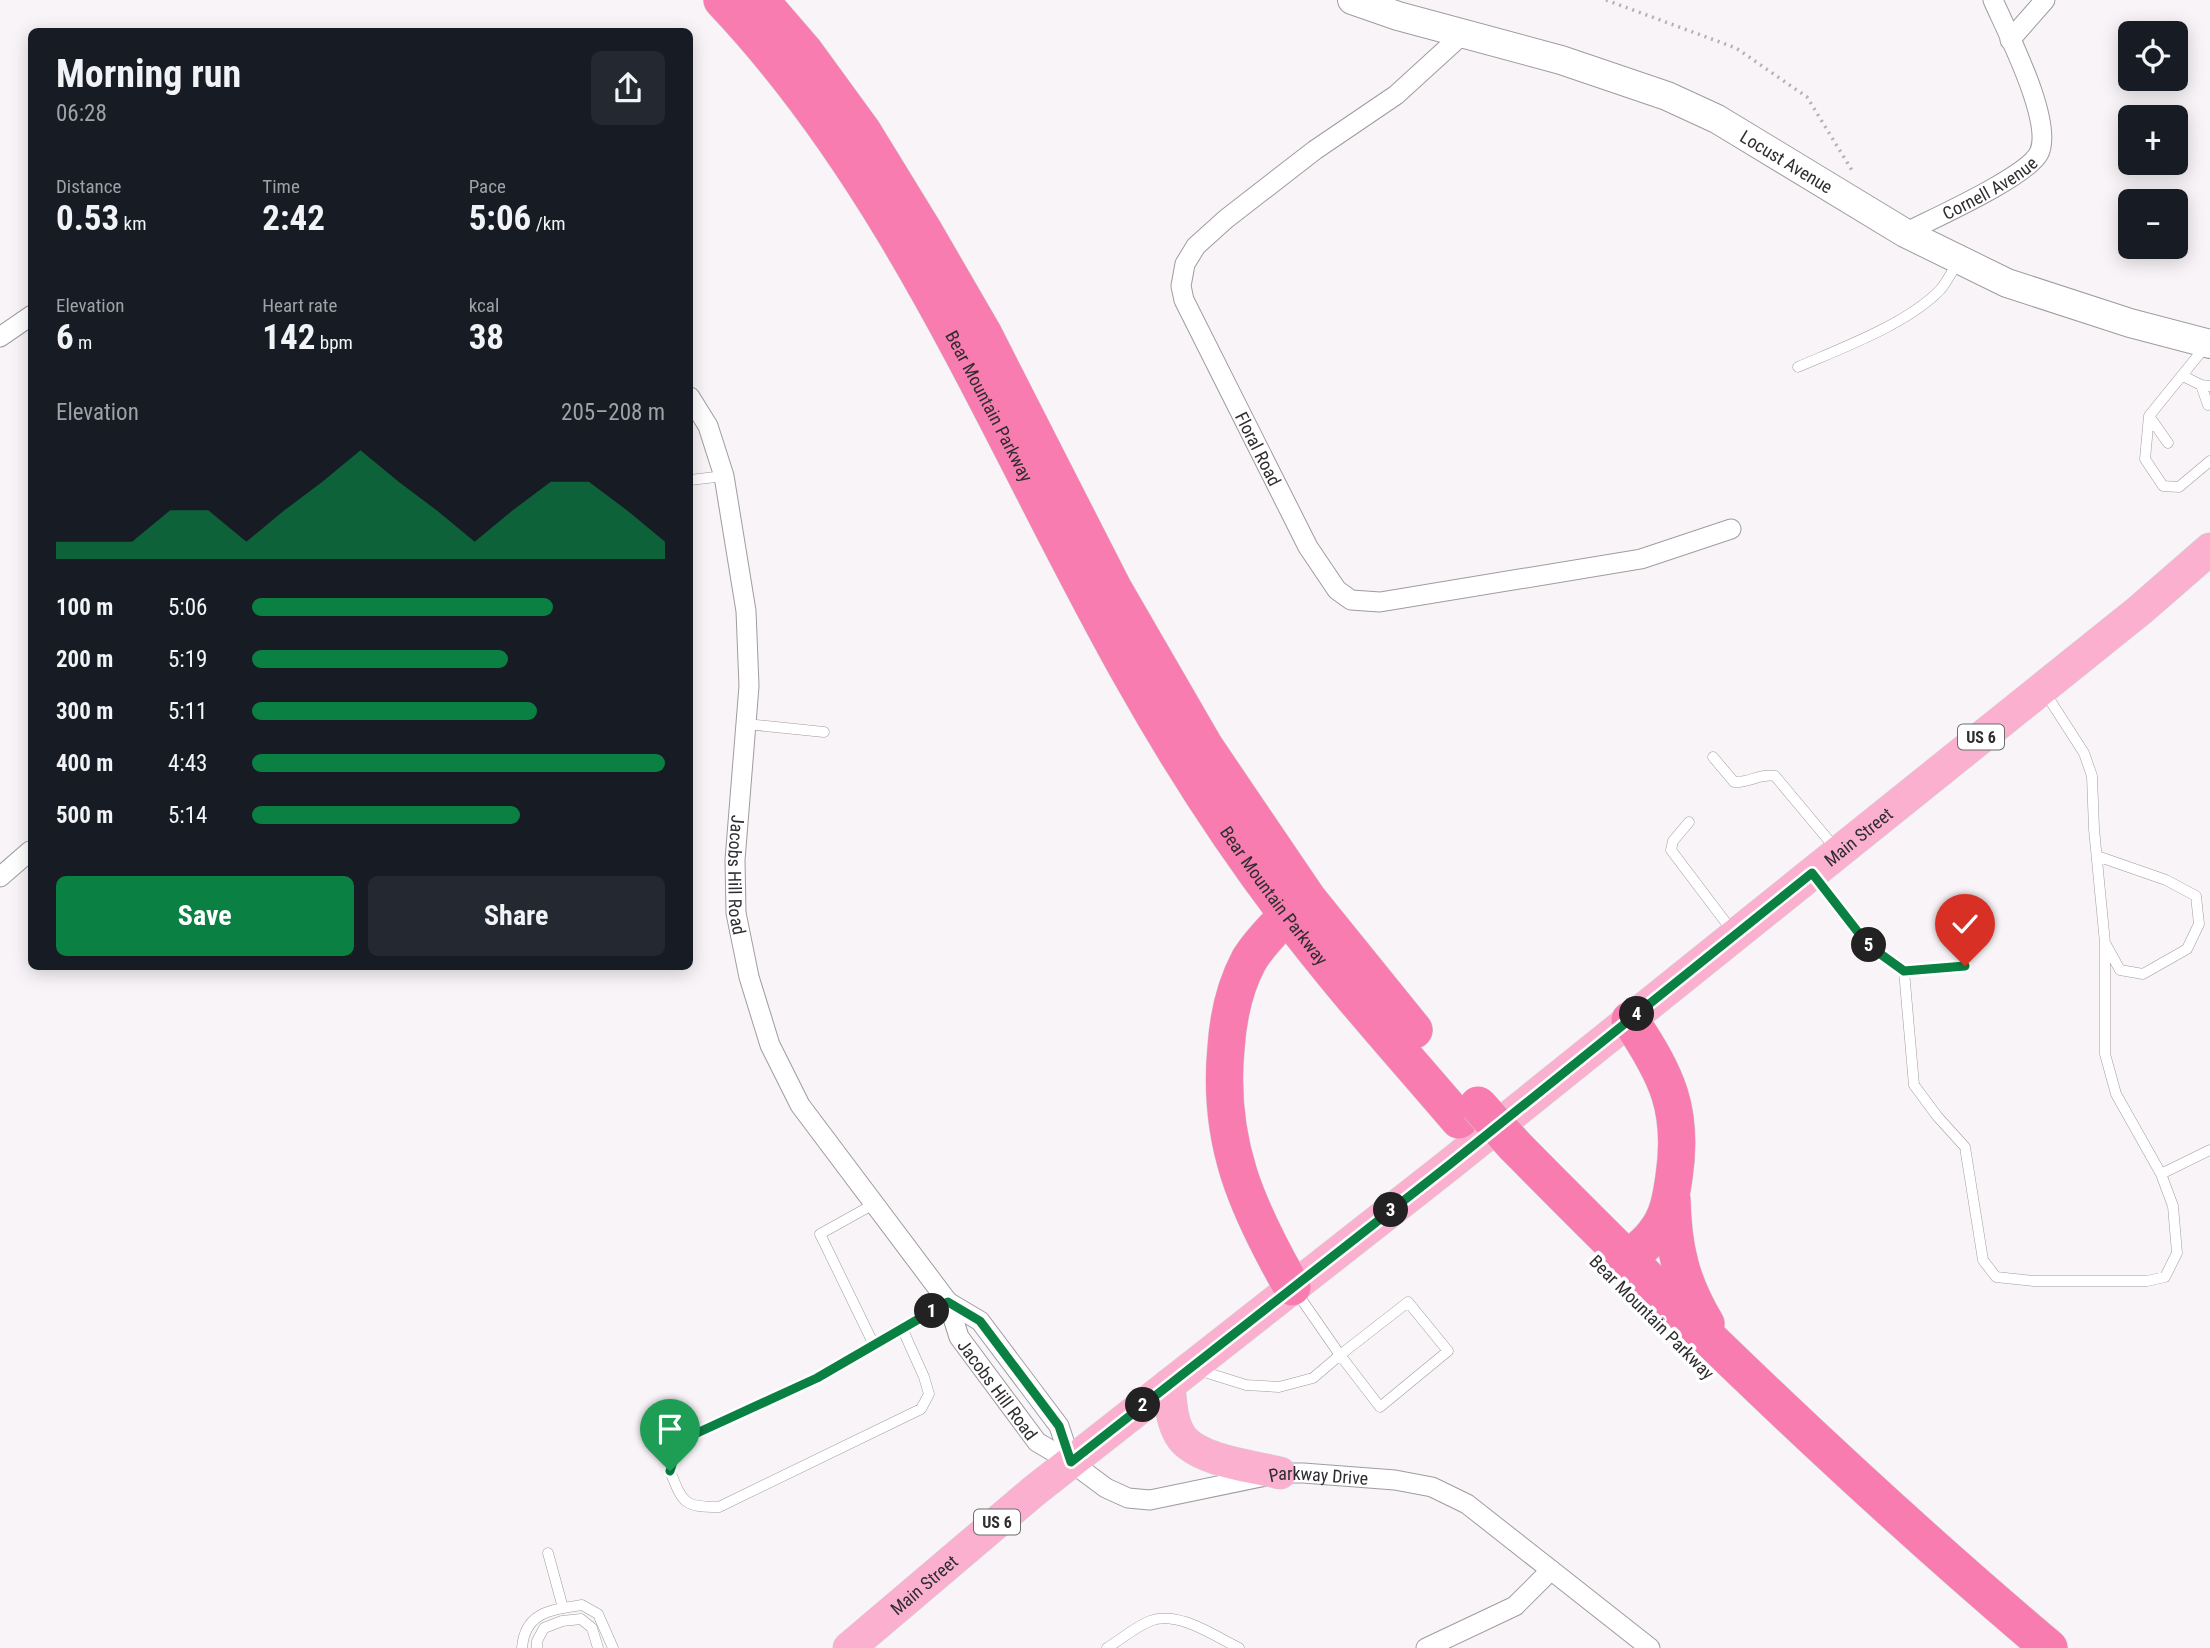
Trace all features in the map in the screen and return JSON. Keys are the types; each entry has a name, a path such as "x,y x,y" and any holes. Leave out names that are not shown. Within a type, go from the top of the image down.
{"highway":[{"name":"Bear Mountain Parkway","path":"722,0 762,44 809,105 854,168 895,233 971,368 1131,675 1198,785 1287,915 1349,993 1469,1113 1730,1393 1852,1508 2012,1648"},
{"name":"Bear Mountain Parkway","path":"761,0 804,51 863,132 925,233 983,333 1113,588 1205,747 1308,899 1378,988 1469,1113"},
{"path":"1287,915 1257,949 1245,970 1229,1022 1224,1064 1227,1132 1237,1170 1261,1230 1292,1287"},
{"path":"1630,1020 1660,1069 1674,1106 1677,1145 1672,1195 1673,1233 1681,1270 1697,1309 1727,1357"},
{"name":"Bear Mountain Parkway","path":"1506,1153 1628,1259 1868,1490 2049,1648"},
{"path":"1628,1259 1654,1235 1668,1210 1672,1195"}],"main road":[{"name":"Main Street","path":"849,1648 1034,1491 1449,1165 2140,610 2209,551"},
{"path":"1180,1376 1171,1410 1182,1438 1192,1448 1204,1455 1280,1473"}],"street":[{"name":"Locust Avenue","path":"1352,0 1398,16 1561,60 1667,96 1717,119 1905,233 2007,283 2130,323 2209,344"},
{"path":"1993,0 2010,40 2045,0"},
{"name":"Floral Road","path":"1464,33 1396,94 1315,150 1226,219 1196,246 1185,264 1181,286 1184,300 1308,547 1337,590 1351,600 1380,602 1642,559 1731,529"},
{"name":"Cornell Avenue","path":"1905,233 2016,174 2035,159 2040,151 2040,119 2035,95 2010,40"},
{"path":"0,337 28,318"},
{"name":"Jacobs Hill Road","path":"693,402 708,426 724,476 746,611 749,686 735,860 736,913 749,977 770,1045 800,1105 948,1302 959,1337 1037,1442 1071,1462"},
{"path":"0,877 28,853"},
{"name":"Jacobs Hill Road","path":"948,1302 980,1321 1059,1426 1071,1462"},
{"name":"Parkway Drive","path":"1071,1462 1106,1488 1128,1498 1150,1500 1280,1473 1303,1472 1395,1480 1432,1487 1466,1504 1650,1648"},
{"path":"1426,1648 1515,1606 1551,1570"}],"lane":[{"path":"1798,367 1863,338 1923,306 1942,288 1959,261"},
{"path":"2209,344 2149,416 2144,459 2163,486 2179,487 2193,470 2209,463"},
{"path":"2183,376 2205,385 2208,405"},
{"path":"2149,416 2168,443"},
{"path":"693,480 724,476"},
{"path":"1904,971 1914,1085 1965,1147 1983,1260 1996,1277 2034,1281 2147,1281 2165,1277 2177,1253 2173,1206 2161,1174 2116,1094 2105,1054 2105,943 2092,776 2084,753 2042,688"},
{"path":"746,724 824,732"},
{"path":"1713,757 1734,782 1743,783 1768,774 1775,776 1839,852"},
{"path":"1689,822 1673,841 1671,850 1735,935"},
{"path":"2097,856 2166,880 2196,896 2199,923 2186,949 2143,974 2120,970 2105,943"},
{"path":"1812,873 1868,945 1904,971 1965,966"},
{"path":"2161,1174 2210,1150"},
{"path":"874,1204 820,1234 874,1345"},
{"path":"1180,1376 1279,1387 1313,1378 1340,1355 1389,1322 1408,1301 1448,1351 1380,1407 1340,1355 1292,1287"},
{"path":"902,1328 929,1394 922,1409 719,1507 694,1507 681,1496 670,1471 676,1452 684,1439 817,1378 902,1328 948,1302"},
{"path":"1419,1359 1426,1368"},
{"path":"1398,1376 1406,1386"},
{"path":"548,1553 564,1608"},
{"path":"522,1648 525,1629 537,1616 582,1605 598,1614 613,1648"},
{"path":"1107,1648 1150,1621 1168,1618 1181,1621 1239,1648"},
{"path":"537,1648 537,1641 544,1628 562,1621 581,1619 592,1628 598,1648"}],"path":[{"path":"1606,0 1735,48 1807,97 1858,181"}],"route":[{"path":"670,1471 676,1452 684,1439 817,1378 948,1302 980,1321 1059,1426 1071,1462 1449,1165 1812,873 1868,945 1904,971 1965,966"}]}
